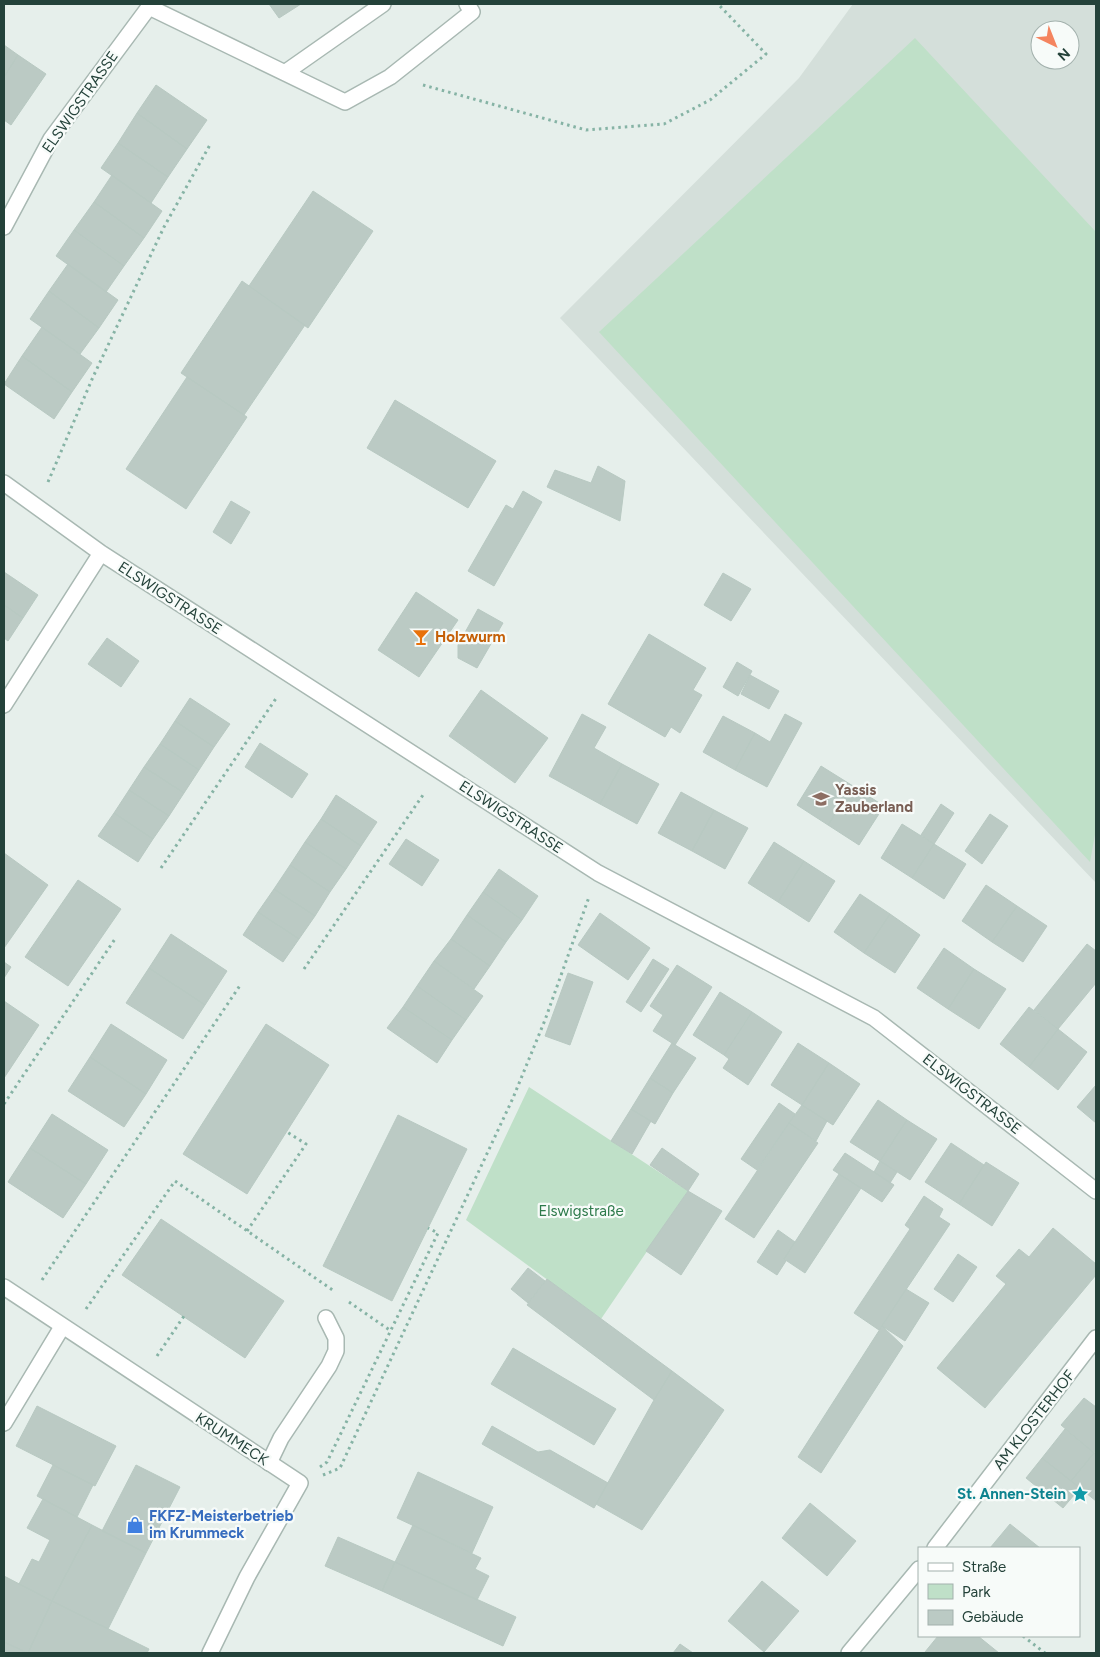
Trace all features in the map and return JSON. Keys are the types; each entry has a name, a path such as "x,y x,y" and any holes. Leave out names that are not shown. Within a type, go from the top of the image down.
{"street":[{"path":"384,4 286,72 346,102 390,77 472,12 467,4"},
{"name":"ELSWIGSTRASSE","path":"4,227 51,139 149,7 286,72"},
{"name":"ELSWIGSTRASSE","path":"4,484 101,553 598,873 874,1018 1096,1191"},
{"name":"ELSWIGSTRASSE","path":"4,706 101,553"},
{"name":"KRUMMECK","path":"4,1287 300,1484"},
{"path":"269,1463 280,1438 329,1366 336,1351 336,1338 326,1318"},
{"path":"4,1423 66,1329"},
{"name":"AM KLOSTERHOF","path":"936,1547 1096,1338"},
{"path":"210,1653 248,1577 300,1484"},
{"path":"850,1653 918,1570"}],"path":[{"path":"390,77 586,130 664,124 710,100 766,54 718,4"},
{"path":"37,508 93,377 160,235 211,143"},
{"path":"161,868 291,676"},
{"path":"304,970 439,771"},
{"path":"300,1484 340,1468 514,1098 545,1020 598,873"},
{"path":"4,1104 114,939"},
{"path":"26,1303 241,984"},
{"path":"247,1231 306,1144 287,1132"},
{"path":"66,1329 175,1181 335,1292"},
{"path":"300,1484 327,1462 438,1233 428,1228"},
{"path":"343,1298 390,1331"},
{"path":"142,1379 184,1316"},
{"path":"1023,1637 1045,1653"}],"shaded area":[{"path":"853,4 1096,4 1096,883 560,318 799,78"}],"green space":[{"path":"915,38 1096,232 1096,829 1090,862 599,332"},
{"name":"Elswigstraße","path":"529,1087 688,1191 601,1319 466,1220"}],"building":[{"path":"269,4 301,4 279,18"},
{"path":"4,45 18,55 4,77"},
{"path":"18,55 46,74 11,125 4,120 4,77"},
{"path":"156,85 207,120 187,149 137,113"},
{"path":"137,113 187,149 168,177 118,143"},
{"path":"118,143 168,177 151,203 101,168"},
{"path":"112,175 162,211 144,238 94,202"},
{"path":"313,191 373,231 308,328 249,286"},
{"path":"94,202 144,238 124,266 74,230"},
{"path":"74,230 124,266 106,292 56,256"},
{"path":"68,264 118,300 99,328 49,291"},
{"path":"242,281 305,325 244,415 181,373"},
{"path":"49,291 99,328 80,354 30,319"},
{"path":"42,327 92,363 72,392 22,356"},
{"path":"22,356 72,392 54,419 4,384"},
{"path":"187,377 247,417 186,509 126,469"},
{"path":"395,400 496,461 468,508 367,448"},
{"path":"598,466 625,481 620,521 547,487 555,470 591,483"},
{"path":"523,491 542,502 494,586 468,571 506,505 513,509"},
{"path":"231,501 250,512 231,544 213,532"},
{"path":"4,572 38,595 23,618 4,605"},
{"path":"723,573 751,589 731,621 704,605"},
{"path":"416,592 458,620 419,677 378,650"},
{"path":"4,605 23,618 8,641 4,638"},
{"path":"478,609 503,623 477,668 458,658 458,645"},
{"path":"649,634 706,668 693,690 702,695 680,733 671,727 665,737 608,704"},
{"path":"107,638 139,661 121,687 88,664"},
{"path":"737,662 752,671 738,696 723,687"},
{"path":"750,675 779,691 769,709 741,694"},
{"path":"481,690 548,738 515,783 449,736"},
{"path":"190,698 230,724 214,747 175,721"},
{"path":"582,714 606,727 594,748 622,764 600,804 549,776"},
{"path":"785,714 802,723 767,787 735,770 755,733 770,742"},
{"path":"723,716 755,733 735,770 703,752"},
{"path":"175,721 214,747 199,770 160,744"},
{"path":"260,743 308,774 292,798 245,767"},
{"path":"160,744 199,770 184,793 144,767"},
{"path":"622,764 659,784 637,824 600,804"},
{"path":"821,766 853,786 828,825 797,805"},
{"path":"144,767 184,793 169,816 129,790"},
{"path":"853,786 884,806 859,845 828,825"},
{"path":"129,790 169,816 153,839 114,813"},
{"path":"681,792 714,810 692,851 658,833"},
{"path":"336,795 377,822 361,846 321,819"},
{"path":"941,804 954,813 934,844 921,835"},
{"path":"714,810 748,828 725,869 692,851"},
{"path":"114,813 153,839 138,862 98,836"},
{"path":"990,814 1008,826 982,864 965,851"},
{"path":"321,819 361,846 346,869 305,842"},
{"path":"902,824 934,844 912,878 881,858"},
{"path":"406,839 439,860 422,886 389,864"},
{"path":"305,842 346,869 330,892 290,865"},
{"path":"774,842 804,861 778,902 748,883"},
{"path":"934,844 966,864 944,899 912,878"},
{"path":"4,853 48,885 4,948"},
{"path":"804,861 835,881 809,922 778,902"},
{"path":"290,865 330,892 315,916 274,889"},
{"path":"499,869 538,896 522,920 483,892"},
{"path":"78,880 121,909 68,986 25,957"},
{"path":"986,885 1017,906 992,942 962,921"},
{"path":"274,889 315,916 299,939 258,912"},
{"path":"483,892 522,920 506,942 467,915"},
{"path":"860,894 890,914 864,953 834,932"},
{"path":"1017,906 1047,926 1023,962 992,942"},
{"path":"258,912 299,939 283,962 243,935"},
{"path":"600,913 650,948 628,980 578,945"},
{"path":"890,914 920,935 895,973 864,953"},
{"path":"467,915 506,942 490,966 451,939"},
{"path":"171,934 227,971 205,1005 149,968"},
{"path":"451,939 490,966 474,989 434,961"},
{"path":"1087,944 1096,951 1096,983 1058,1029 1034,1010"},
{"path":"944,948 974,969 948,1009 917,988"},
{"path":"653,959 669,969 641,1012 626,1002"},
{"path":"434,961 483,996 466,1020 417,986"},
{"path":"4,962 11,967 4,978"},
{"path":"677,965 712,987 675,1045 653,1031 663,1015 650,1006"},
{"path":"149,968 205,1005 183,1039 126,1003"},
{"path":"974,969 1006,989 979,1029 948,1009"},
{"path":"568,973 593,982 570,1045 545,1036"},
{"path":"417,986 466,1020 452,1040 403,1007"},
{"path":"720,992 752,1012 724,1055 693,1035"},
{"path":"4,1001 39,1025 4,1078"},
{"path":"403,1007 452,1040 437,1063 387,1028"},
{"path":"1029,1007 1058,1029 1029,1067 1000,1044"},
{"path":"752,1012 782,1032 748,1085 723,1068 729,1059 724,1055"},
{"path":"111,1024 167,1060 146,1094 90,1057"},
{"path":"266,1024 329,1065 247,1194 183,1154"},
{"path":"1058,1029 1087,1052 1058,1090 1029,1067"},
{"path":"672,1043 696,1058 673,1093 650,1078"},
{"path":"798,1043 829,1063 802,1105 771,1085"},
{"path":"90,1057 146,1094 124,1127 68,1091"},
{"path":"829,1063 860,1084 833,1125 802,1105"},
{"path":"650,1078 673,1093 655,1124 631,1109"},
{"path":"1096,1085 1096,1123 1077,1107"},
{"path":"878,1100 907,1120 880,1161 850,1142"},
{"path":"779,1103 795,1114 757,1170 741,1159"},
{"path":"802,1105 827,1121 816,1141 789,1123"},
{"path":"631,1109 651,1121 632,1154 611,1141"},
{"path":"52,1114 108,1150 86,1184 30,1148"},
{"path":"398,1115 467,1149 392,1301 323,1266"},
{"path":"907,1120 937,1139 910,1180 880,1161"},
{"path":"789,1123 818,1143 754,1238 725,1219"},
{"path":"951,1143 984,1165 959,1204 925,1182"},
{"path":"30,1148 86,1184 63,1218 8,1182"},
{"path":"662,1148 699,1174 688,1191 650,1165"},
{"path":"845,1153 894,1185 882,1202 833,1170"},
{"path":"880,1161 897,1172 890,1183 874,1172"},
{"path":"986,1162 1019,1183 992,1226 959,1204"},
{"path":"839,1174 861,1188 805,1273 784,1259"},
{"path":"688,1191 722,1211 681,1275 646,1251"},
{"path":"924,1196 943,1209 939,1217 950,1224 879,1330 854,1313 910,1229 905,1225"},
{"path":"161,1219 284,1301 245,1358 122,1275"},
{"path":"1053,1228 1096,1264 1096,1275 985,1408 937,1368 1006,1284 996,1276 1019,1249 1029,1257"},
{"path":"778,1230 795,1242 784,1259 786,1261 777,1275 757,1262"},
{"path":"958,1254 977,1267 953,1302 934,1289"},
{"path":"528,1268 545,1281 528,1303 511,1289"},
{"path":"547,1279 672,1371 654,1400 527,1305"},
{"path":"906,1289 929,1303 905,1341 882,1326"},
{"path":"882,1326 903,1346 821,1473 798,1457"},
{"path":"513,1348 616,1409 594,1445 491,1384"},
{"path":"672,1371 724,1410 642,1530 596,1504"},
{"path":"1084,1398 1096,1407 1096,1450 1094,1453 1061,1425"},
{"path":"37,1406 116,1446 95,1486 16,1446"},
{"path":"492,1426 538,1452 550,1450 608,1483 594,1508 482,1444"},
{"path":"1065,1429 1094,1453 1071,1481 1042,1458"},
{"path":"1094,1453 1096,1455 1096,1501 1071,1481"},
{"path":"1042,1458 1080,1488 1063,1508 1026,1478"},
{"path":"53,1465 93,1485 77,1517 37,1496"},
{"path":"136,1465 180,1487 146,1553 102,1531"},
{"path":"418,1472 493,1507 472,1553 397,1518"},
{"path":"43,1499 92,1525 52,1601 19,1584 32,1559 39,1562 50,1540 27,1528"},
{"path":"810,1503 856,1541 827,1576 782,1538"},
{"path":"1010,1524 1039,1547 991,1547"},
{"path":"92,1525 146,1553 108,1629 52,1601"},
{"path":"413,1525 481,1558 475,1569 489,1576 477,1600 395,1562"},
{"path":"338,1537 395,1562 382,1591 325,1566"},
{"path":"395,1562 516,1617 503,1646 382,1591"},
{"path":"4,1576 52,1601 28,1653 4,1642"},
{"path":"762,1581 799,1611 764,1652 728,1621"},
{"path":"52,1601 149,1649 147,1653 28,1653"},
{"path":"937,1637 979,1637 999,1653 927,1653 925,1652"},
{"path":"4,1642 27,1653 4,1653"},
{"path":"680,1644 693,1653 673,1653"}],"place":[{"name":"Holzwurm","path":"421,637"},
{"name":"Yassis Zauberland","path":"821,799"},
{"name":"St. Annen-Stein","path":"1080,1494"},
{"name":"FKFZ-Meisterbetrieb im Krummeck","path":"135,1525"}]}
